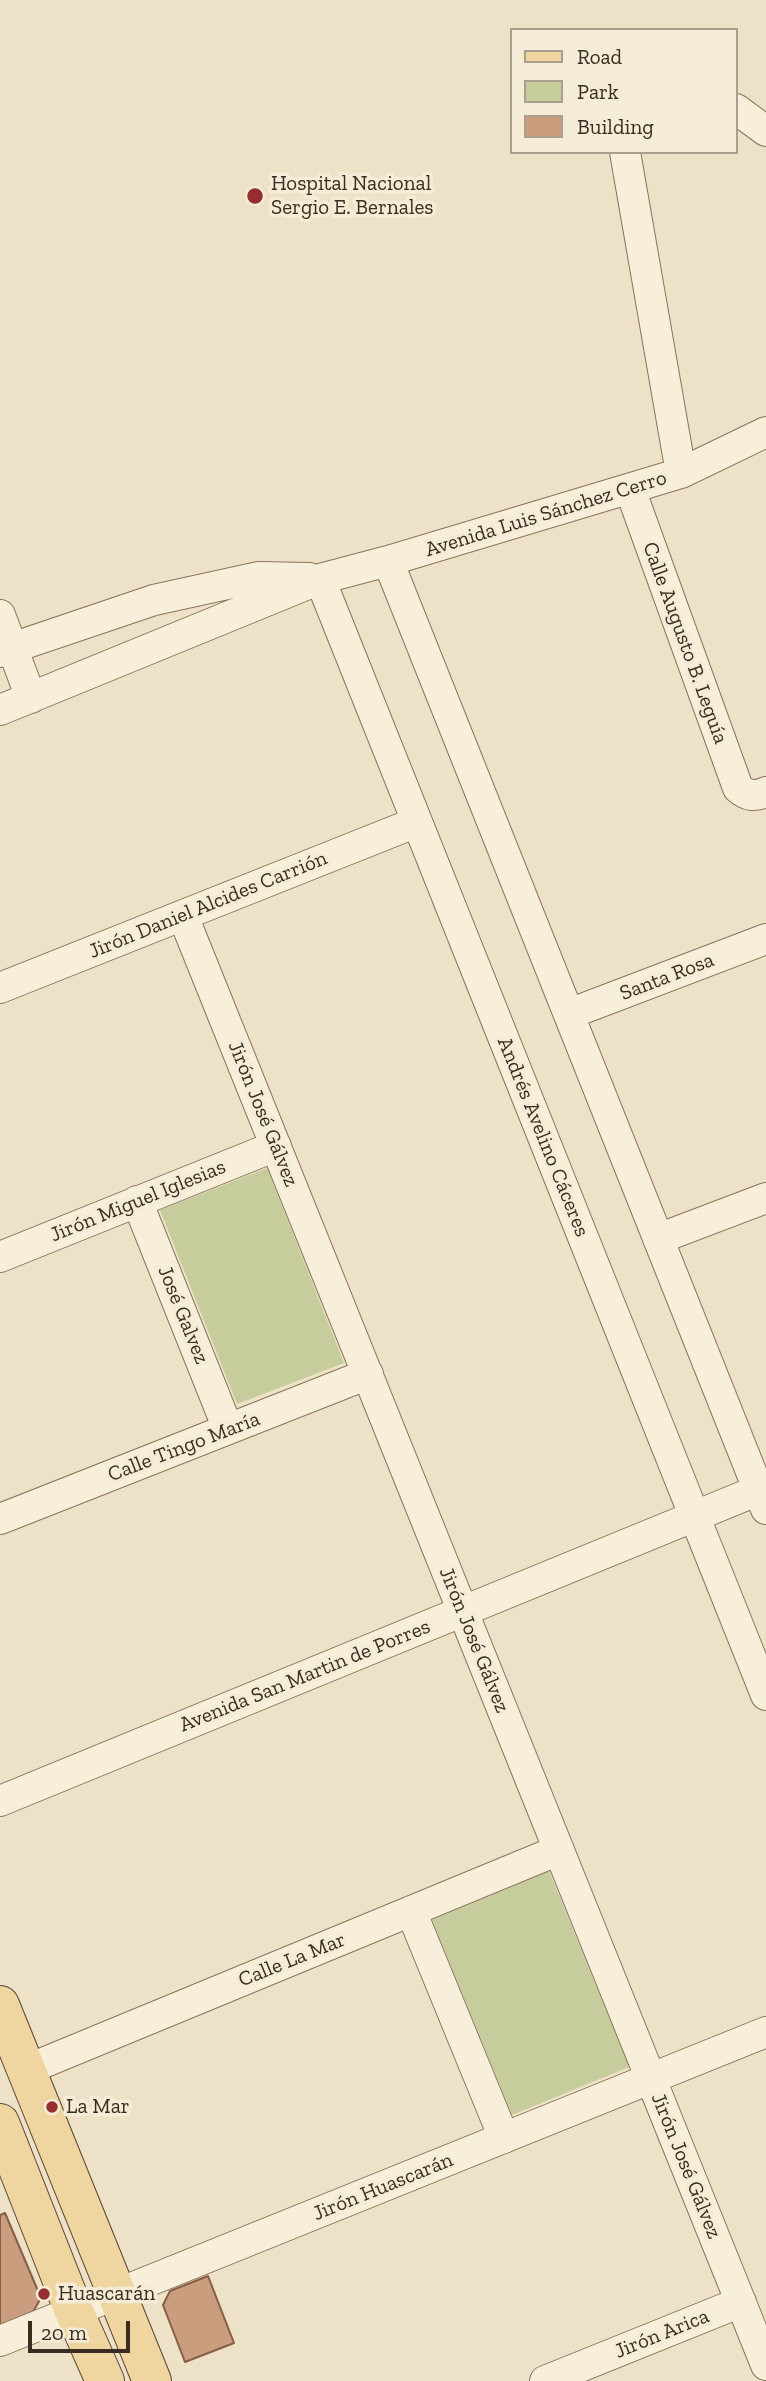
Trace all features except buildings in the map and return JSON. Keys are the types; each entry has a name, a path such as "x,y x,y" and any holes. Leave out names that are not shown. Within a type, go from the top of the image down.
{"main road":[{"path":"0,2005 152,2381"},
{"path":"0,2123 105,2381"}],"street":[{"path":"738,110 766,131"},
{"path":"625,154 681,473"},
{"name":"Avenida Luis Sánchez Cerro","path":"0,710 320,579 681,473 766,432"},
{"name":"Calle Augusto B. Leguía","path":"630,489 738,788 755,793"},
{"path":"388,561 763,1495"},
{"name":"Avenida Luis Sánchez Cerro","path":"6,650 154,600 259,577 320,579"},
{"name":"Andrés Avelino Cáceres","path":"320,579 766,1695"},
{"path":"0,615 6,650 31,698"},
{"name":"Jirón Daniel Alcides Carrión","path":"0,988 417,822"},
{"name":"Jirón José Gálvez","path":"183,916 766,2365"},
{"name":"Santa Rosa","path":"569,1014 766,939"},
{"name":"Jirón Miguel Iglesias","path":"0,1257 276,1146"},
{"path":"658,1239 766,1198"},
{"name":"José Galvez","path":"137,1201 228,1429"},
{"name":"Calle Tingo María","path":"0,1519 368,1374"},
{"name":"Avenida San Martin de Porres","path":"0,1801 694,1516 763,1495"},
{"name":"Calle La Mar","path":"26,2070 559,1850"},
{"path":"411,1911 504,2138"},
{"name":"Jirón Huascarán","path":"0,2341 766,2032"},
{"name":"Jirón Arica","path":"545,2381 741,2302"}],"green space":[{"path":"267,1168 344,1363 237,1404 160,1210"},
{"path":"549,1871 629,2067 512,2115 432,1920"}],"place":[{"name":"Hospital Nacional Sergio E. Bernales","path":"255,196"},
{"name":"La Mar","path":"52,2107"},
{"name":"Huascarán","path":"44,2294"}]}
